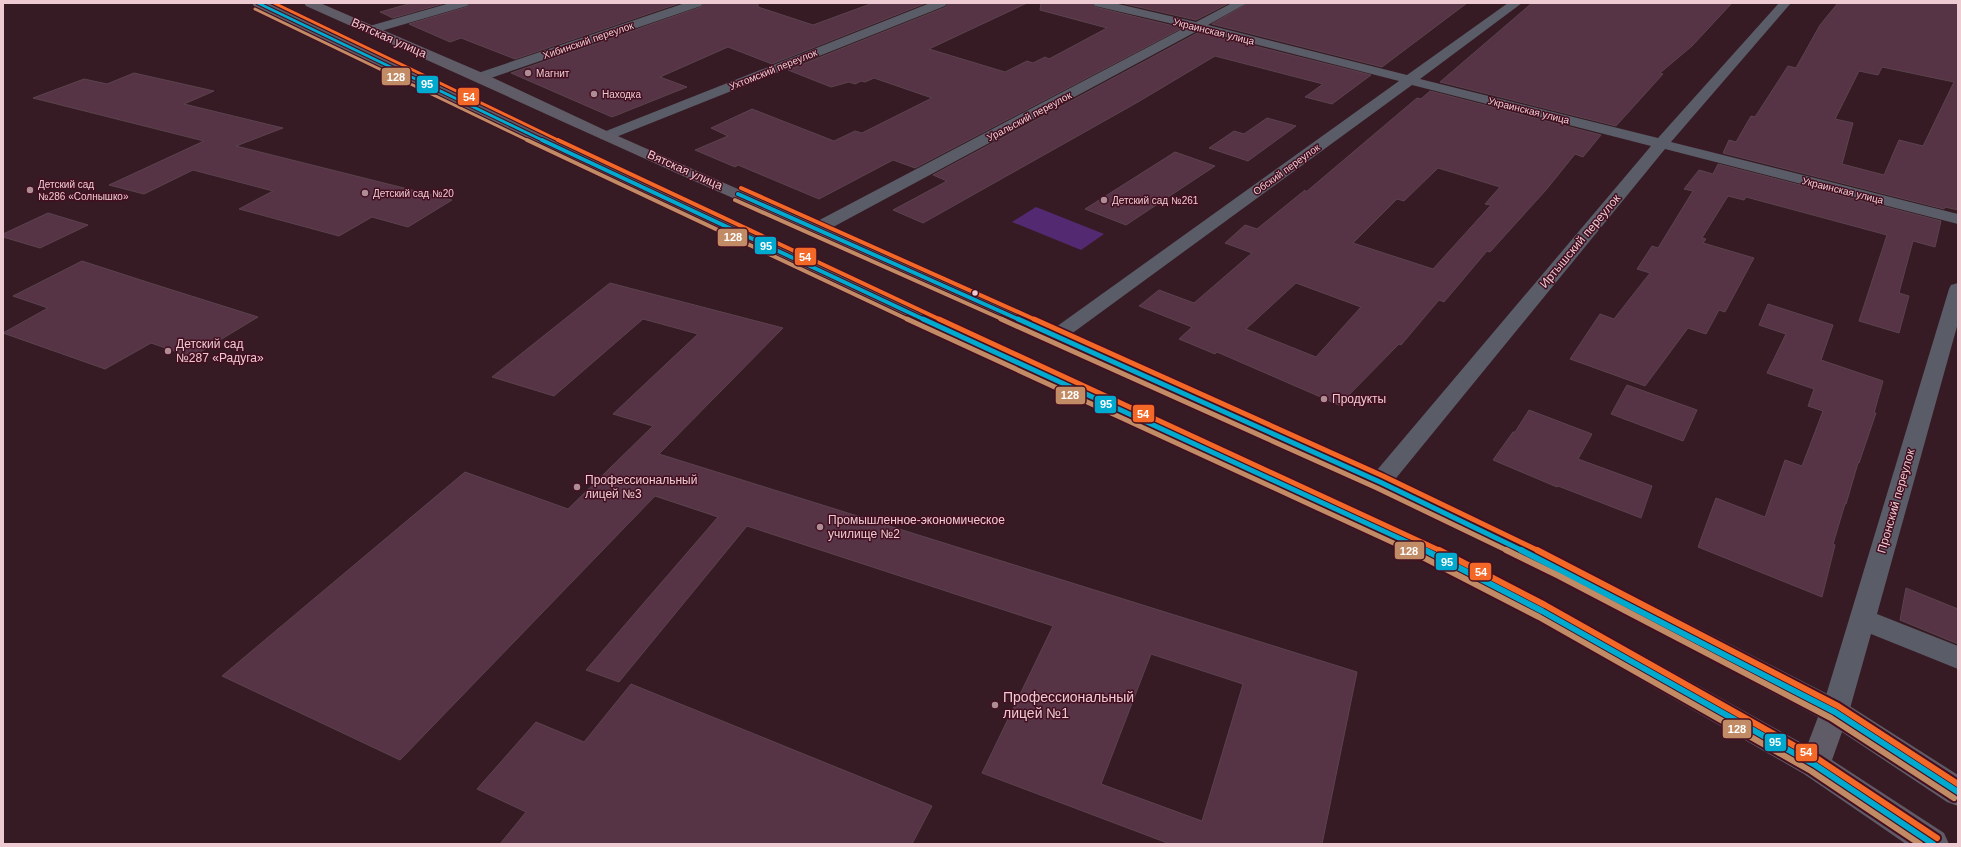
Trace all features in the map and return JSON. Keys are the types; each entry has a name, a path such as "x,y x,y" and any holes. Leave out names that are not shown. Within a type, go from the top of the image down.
{"main road":[{"name":"Вятская улица","path":"258,3 622,178 985,348 1424,550 1542,611 1815,765 1933,844"},
{"name":"Вятская улица","path":"310,3 480,77 606,136 1380,482 1562,570 1835,712 1958,792"},
{"path":"1815,765 1835,712"}],"street":[{"path":"370,30 463,3"},
{"name":"Хибинский переулок","path":"480,77 697,3"},
{"name":"Ухтомский переулок","path":"606,136 941,3"},
{"name":"Украинская улица","path":"1099,3 1196,26 1958,219"},
{"name":"Уральский переулок","path":"816,229 1241,3"},
{"name":"Обский переулок","path":"1056,336 1516,3"},
{"name":"Иртышский переулок","path":"1380,482 1661,144 1785,3"},
{"name":"Пронский переулок","path":"1835,712 1958,289"},
{"path":"1861,619 1958,658"}],"shaded area":[{"path":"1036,207 1104,234 1081,250 1012,222"}],"building":[{"path":"412,3 445,3 393,18 380,12"},
{"path":"470,3 680,3 515,59 461,38 450,42 409,24 467,7"},
{"path":"704,3 758,3 758,7 813,25 873,3 926,3 772,64 728,47 660,77 687,87 612,117 511,73 701,7"},
{"path":"948,3 1027,3 929,49 1005,72 1027,61 1033,63 1045,57 1049,59 1107,28 1040,10 1041,3 1092,3 1095,7 1182,28 915,168 893,160 819,199 738,165 735,167 695,150 728,136 711,128 752,109 834,141 855,131 862,133 932,98 874,78 865,82 861,81 855,84 849,82 831,87 788,70 946,7"},
{"path":"1121,3 1229,3 1196,20"},
{"path":"1248,3 1467,3 1382,67 1212,24"},
{"path":"1532,3 1732,3 1692,46 1660,73 1663,74 1616,126 1440,82"},
{"path":"1838,3 1958,3 1958,210 1945,207 1944,209 1723,153 1729,140 1736,142 1751,116 1755,117 1788,66 1796,68 1820,25","holes":["1882,67 1954,82 1923,146 1899,140 1884,175 1842,164 1853,123 1835,119 1859,71 1878,75"]},
{"path":"1199,32 1371,75 1332,104 1305,97 1323,84 1215,56 1138,102 923,223 893,210 947,181 933,175"},
{"path":"134,73 214,91 184,104 283,128 236,146 452,200 408,227 372,217 339,236 239,209 273,191 193,170 144,194 109,185 204,141 33,98 84,79 107,84"},
{"path":"1430,91 1601,135 1583,157 1575,154 1546,190 1490,252 1487,251 1444,302 1439,300 1401,345 1399,344 1339,405 1217,352 1215,354 1179,339 1192,327 1139,306 1159,290 1194,303 1252,253 1225,243 1245,225 1257,229 1305,190 1306,192 1417,98 1421,99","holes":["1438,168 1500,187 1485,204 1491,205 1433,269 1353,243 1397,199 1404,201","1296,283 1361,307 1316,357 1246,329"]},
{"path":"1267,118 1296,126 1248,161 1209,148 1234,131 1244,134"},
{"path":"1175,152 1215,166 1126,225 1085,209"},
{"path":"1718,164 1941,221 1935,247 1913,241 1899,293 1909,296 1899,333 1859,321 1887,235 1746,197 1744,200 1728,196 1702,238 1706,239 1703,243 1754,258 1725,312 1719,310 1706,334 1688,328 1645,386 1570,359 1600,314 1614,319 1650,273 1637,269 1652,246 1658,248 1693,191 1684,189 1699,170 1713,174"},
{"path":"48,213 88,225 40,248 3,237 3,234"},
{"path":"82,261 258,317 192,357 151,343 105,369 3,333 48,308 13,296"},
{"path":"610,283 783,328 659,454 1357,672 1322,844 1170,844 982,773 1053,626 747,526 619,682 586,670 718,517 655,496 400,760 222,676 465,472 568,509 653,426 613,414 698,334 643,319 554,396 492,377","holes":["1151,654 1243,684 1202,821 1101,784"]},
{"path":"1768,304 1833,325 1821,360 1883,381 1874,413 1876,413 1858,463 1833,544 1835,545 1822,597 1698,547 1716,498 1765,517 1785,460 1802,466 1823,411 1808,406 1814,389 1767,373 1786,334 1759,325"},
{"path":"1627,385 1697,410 1683,441 1611,414"},
{"path":"1529,410 1592,434 1578,459 1652,486 1641,518 1558,486 1557,487 1493,460 1513,432 1515,432"},
{"path":"1906,588 1958,609 1958,644 1900,620"},
{"path":"631,684 932,806 912,844 500,844 526,812 477,789 536,722 584,742"}],"transit line":[{"name":"95","path":"258,3 622,178 992,352 1424,550 1542,611 1815,765 1933,844"},
{"name":"54","path":"274,3 625,172 995,346 1427,544 1545,605 1818,759 1937,838"},
{"name":"128","path":"255,9 619,184 989,358 1421,556 1539,617 1811,771 1920,844"},
{"name":"54","path":"741,188 1383,476 1565,564 1838,706 1958,784"},
{"name":"95","path":"738,194 1380,482 1562,570 1835,712 1958,792"},
{"name":"128","path":"735,200 1377,488 1559,576 1831,718 1954,798"}],"place":[{"name":"Магнит","path":"528,73"},
{"name":"Находка","path":"594,94"},
{"name":"Детский сад №286 «Солнышко»","path":"30,190"},
{"name":"Детский сад №20","path":"365,193"},
{"name":"Детский сад №261","path":"1104,200"},
{"name":"Детский сад №287 «Радуга»","path":"168,351"},
{"name":"Продукты","path":"1324,399"},
{"name":"Профессиональный лицей №3","path":"577,487"},
{"name":"Промышленное-экономическое училище №2","path":"820,527"},
{"name":"Профессиональный лицей №1","path":"995,705"}]}
